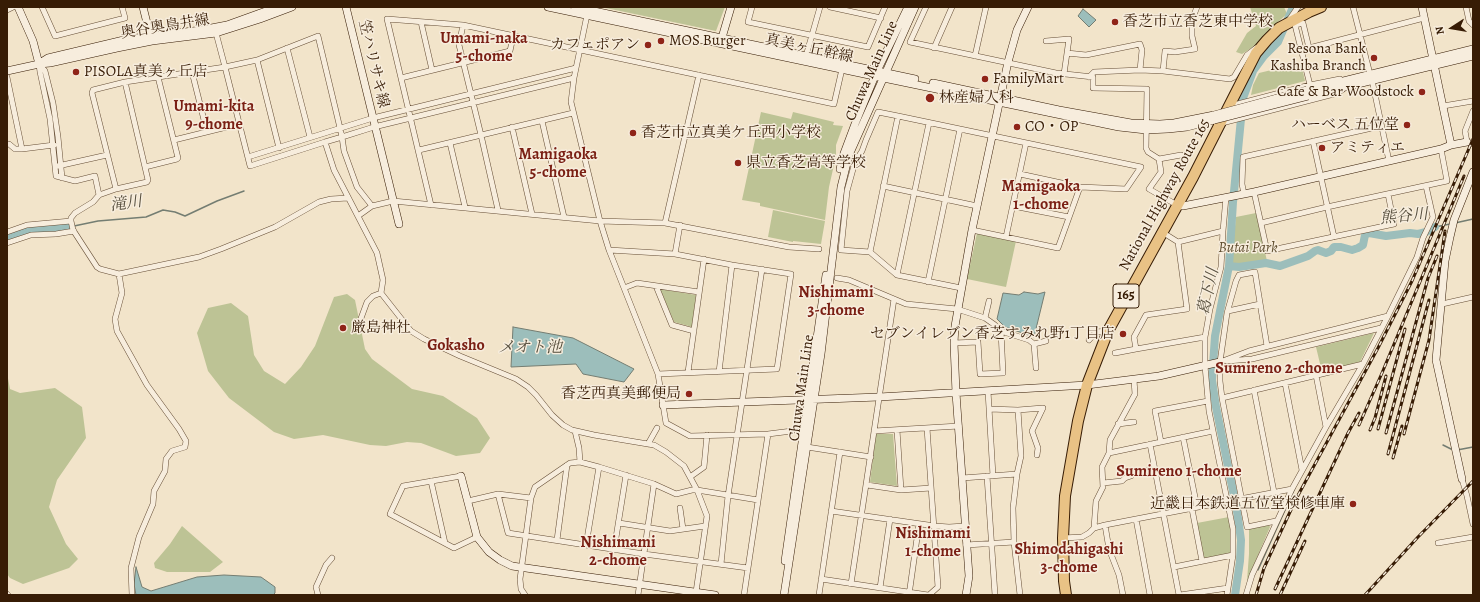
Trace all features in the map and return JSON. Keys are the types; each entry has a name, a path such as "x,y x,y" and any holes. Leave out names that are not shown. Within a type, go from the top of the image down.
{"highway":[{"name":"National Highway Route 165","path":"1066,595 1064,581 1063,538 1065,496 1078,421 1087,385 1108,331 1162,232 1178,206 1220,120 1232,106 1251,62 1261,46 1283,26 1321,7"}],"street":[{"path":"7,10 13,7"},
{"path":"18,7 40,64 45,71 48,82 54,110 62,178"},
{"path":"42,7 55,36 125,18 122,7"},
{"path":"143,7 151,39 227,25 277,7"},
{"name":"奥谷奥鳥井線","path":"7,71 40,64 50,64 151,39 216,33 292,7"},
{"name":"笠ハリサキ線","path":"346,7 399,224"},
{"path":"548,7 588,11"},
{"path":"575,7 588,11"},
{"path":"721,41 731,7"},
{"path":"752,7 748,22 868,46 885,7"},
{"path":"806,56 820,7"},
{"path":"830,7 881,18"},
{"name":"Chuwa Main Line","path":"784,595 807,447 811,399 836,187 843,156 855,124 876,74 908,7"},
{"name":"Chuwa Main Line","path":"780,595 828,297 841,187 849,155 915,7"},
{"path":"926,7 910,42 1064,74 1093,78 1093,88 1146,89 1146,145 1148,152 1159,159 1181,155"},
{"path":"934,48 952,7"},
{"path":"975,56 986,7"},
{"path":"966,595 969,583 954,343 957,309 972,230 1008,62 1016,30 1028,7"},
{"path":"1163,71 1165,51 1176,52 1195,48 1192,36 1192,20 1197,7"},
{"path":"1283,26 1298,7"},
{"path":"1353,7 1371,77 1389,161"},
{"path":"1422,7 1451,145"},
{"path":"1466,7 1469,21 1473,25"},
{"path":"588,11 574,78 571,102 573,114 600,221 609,250 658,374 666,423 690,436 768,434 792,431"},
{"name":"真美ヶ丘幹線","path":"588,11 842,69 885,75 1108,125 1146,127 1187,121 1220,120 1308,90 1356,81 1434,62"},
{"path":"1232,106 1308,90 1295,25 1303,23 1309,48 1424,18"},
{"path":"431,205 387,19 463,26 699,74 834,104 842,69"},
{"path":"421,22 432,70"},
{"path":"463,26 459,45 498,210"},
{"path":"216,33 250,166 374,126 574,78"},
{"path":"116,189 92,93 94,90 125,82 225,67 257,60 318,36 344,151 357,187 372,206"},
{"path":"401,78 510,51 513,37"},
{"path":"1046,41 1069,39 1064,74"},
{"name":"真美ヶ丘幹線","path":"721,41 806,56 876,74"},
{"path":"1067,53 1086,55 1140,44 1142,50 1140,70"},
{"path":"1089,77 1094,72 1140,70 1163,71 1230,79 1234,77 1247,55 1251,51 1261,46"},
{"path":"287,48 310,138"},
{"path":"1434,62 1473,49"},
{"path":"1434,62 1473,56"},
{"path":"257,60 279,148"},
{"path":"40,64 40,72 47,104 53,145 56,176 75,181 95,176 99,195"},
{"path":"248,157 373,118 576,68"},
{"path":"192,72 207,132"},
{"path":"665,222 699,74"},
{"path":"7,77 22,149"},
{"path":"145,167 178,158 158,77"},
{"path":"1220,120 1245,117 1334,94 1356,81"},
{"path":"125,82 148,180 147,182 116,189 99,195 93,202 75,213 71,218 73,230 97,267 100,269 119,274 199,257 275,227 319,202 331,199 348,198"},
{"path":"1443,106 1473,101"},
{"path":"1159,159 1161,172 1149,189 1178,206 1183,206 1321,177 1441,149 1451,145 1470,143 1465,131 1473,111"},
{"path":"961,288 897,275 870,252 841,250 847,191 855,162 862,151 878,112 1141,167 1126,189 1080,187 1020,174"},
{"path":"418,150 573,114"},
{"path":"870,252 898,116"},
{"path":"542,121 564,217"},
{"path":"897,275 929,122"},
{"path":"174,140 239,124"},
{"path":"1241,194 1243,157 1381,126"},
{"path":"512,127 532,214"},
{"path":"928,282 960,129"},
{"path":"1313,141 1334,237"},
{"path":"325,142 334,170 377,253 383,280 380,293"},
{"path":"450,143 465,207"},
{"path":"1006,237 1026,143"},
{"path":"7,144 15,149 59,145"},
{"path":"1261,223 1447,181 1441,149"},
{"path":"55,167 107,155"},
{"path":"1473,172 1454,220 1445,261 1436,360 1462,479 1470,496 1473,524"},
{"path":"883,186 977,206"},
{"path":"1246,595 1252,575 1292,489 1363,364 1417,257 1423,238 1433,217 1426,186"},
{"path":"972,230 1058,248 1080,187"},
{"path":"1254,192 1267,251 1394,224 1388,194"},
{"path":"1227,595 1233,555 1233,529 1208,401 1205,366 1205,337 1210,309 1221,267 1223,231 1228,197"},
{"path":"358,216 372,206 393,201 600,221 665,222 789,247 819,250"},
{"path":"1013,206 1069,217"},
{"path":"7,232 27,225 71,221"},
{"path":"51,224 52,234"},
{"path":"675,254 680,225"},
{"path":"7,243 31,235 52,234 73,230"},
{"path":"1162,232 1178,242 1223,231"},
{"path":"1136,349 1134,337 1146,315 1187,309 1178,242"},
{"path":"609,250 675,254 791,274 777,369 658,374"},
{"path":"688,372 704,259"},
{"path":"719,372 732,265"},
{"path":"721,564 728,496 762,270"},
{"path":"1267,346 1256,272 1239,275 1228,311 1220,362 1222,398 1247,527 1276,521"},
{"path":"119,274 122,293 115,319 117,331 147,386 180,429 186,441 184,447 172,451 166,459 165,471 154,491 153,504 139,537 131,568 132,595"},
{"path":"837,278 849,280 906,304 957,309 985,318 995,325 1000,331 1029,340 1034,344 1036,368"},
{"path":"624,288 637,283 699,292"},
{"path":"656,286 672,325 694,331"},
{"path":"360,321 367,302 373,296 380,293"},
{"path":"380,293 411,331 424,339 460,356 516,379 528,387 552,415 563,424 576,431 654,445 684,466 697,490 707,516 696,592"},
{"path":"1442,304 1473,297"},
{"path":"851,584 894,299"},
{"path":"985,318 989,301"},
{"path":"1228,311 1260,304"},
{"path":"663,405 956,393 1087,385 1134,380 1205,366 1267,346 1388,316"},
{"path":"1220,362 1252,359 1381,328"},
{"path":"954,343 978,342 980,374 1003,373 1000,331"},
{"path":"1089,340 1096,332 1108,331"},
{"path":"1115,353 1205,337"},
{"path":"1034,344 1046,341"},
{"path":"1222,398 1363,364"},
{"path":"1316,375 1326,427"},
{"path":"1094,528 1096,501 1102,490 1103,483 1102,467 1109,453 1110,440 1135,394 1134,380"},
{"path":"1285,383 1302,470"},
{"path":"1254,390 1274,492"},
{"path":"988,391 992,543 995,595"},
{"path":"1161,442 1155,411 1208,401"},
{"path":"989,408 1018,410 1043,408 1032,431 1038,448 1038,455"},
{"path":"1018,410 1021,456 1017,474 1013,508 1014,542 1020,595"},
{"path":"1118,424 1134,422"},
{"path":"874,431 959,426"},
{"path":"648,444 657,428"},
{"path":"821,579 909,594 929,595 938,587 928,428"},
{"path":"897,430 901,490"},
{"path":"576,431 580,462"},
{"path":"1109,453 1213,432"},
{"path":"744,595 768,434"},
{"path":"690,477 704,467 708,435"},
{"path":"1183,437 1202,561"},
{"path":"1150,444 1180,595 1228,588"},
{"path":"807,447 870,457"},
{"path":"819,595 840,452"},
{"path":"525,595 521,589 520,580 523,567 531,498 535,487 570,463 580,462 599,467 654,484 676,494 697,490 758,500"},
{"path":"556,540 567,466"},
{"path":"586,545 599,467"},
{"path":"1140,472 1155,469"},
{"path":"962,478 1017,474"},
{"path":"477,537 454,548 390,514 403,486 461,476 477,537 488,552 512,566 715,595"},
{"path":"614,550 626,476"},
{"path":"1103,483 1122,480 1131,476"},
{"path":"431,481 445,543"},
{"path":"638,595 654,484"},
{"path":"866,485 901,490 931,488"},
{"path":"1063,538 1082,537 1094,528 1136,519 1292,489"},
{"path":"498,494 508,533 614,550 748,568"},
{"path":"468,501 498,494 531,498"},
{"path":"680,508 683,529"},
{"path":"831,511 934,526 965,526"},
{"path":"880,588 890,519"},
{"path":"1136,519 1150,595"},
{"path":"619,523 670,531 706,526"},
{"path":"909,594 919,524"},
{"path":"1105,526 1109,549 1119,575 1123,595"},
{"path":"1438,543 1473,537"},
{"path":"966,545 1014,542"},
{"path":"1174,566 1233,555"},
{"path":"318,595 316,587 326,565 332,558"}],"green space":[{"path":"601,7 725,7 716,31"},
{"path":"1250,7 1284,7 1287,14 1270,29 1255,46 1242,54 1236,52 1247,33 1256,26"},
{"path":"1301,63 1305,81 1251,95 1253,85 1259,73"},
{"path":"761,112 791,119 793,112 834,122 833,125 843,126 836,145 836,156 829,187 825,220 760,206 760,203 742,200"},
{"path":"773,210 825,221 821,244 793,242 768,237"},
{"name":"Butai Park","path":"1256,213 1267,261 1237,265 1231,264 1236,217"},
{"path":"977,233 1016,241 1006,287 967,279"},
{"path":"660,289 696,295 692,327 674,322"},
{"path":"347,294 355,300 365,349 372,359 412,389 443,396 477,418 490,438 480,453 456,456 421,443 407,442 386,446 370,445 323,435 294,439 274,432 229,398 208,371 197,333 208,308 231,303 248,316 254,355 264,371 285,384 301,367 315,346 334,297"},
{"path":"1374,333 1360,362 1322,372 1316,347"},
{"path":"7,373 10,389 20,393 55,388 82,407 86,438 57,480 49,507 66,544 78,559 69,568 23,584 10,578 7,574"},
{"path":"876,434 893,434 897,486 870,482"},
{"path":"1229,517 1232,553 1206,558 1203,557 1197,523"},
{"path":"1269,525 1270,527 1247,581 1249,529"},
{"path":"182,526 223,562 210,572 167,572 155,568 154,563 170,544"}],"water":[{"path":"1083,9 1096,20 1089,27 1078,16"},
{"path":"1024,292 1038,294 1045,292 1034,337 1005,327 997,319 1003,293 1019,295"},
{"name":"メオト池","path":"513,327 573,338 634,369 624,382 583,374 576,364 511,367"},
{"path":"136,567 142,587 151,591 197,577 224,575 261,577 275,587 275,593 273,595 136,595 134,584"}],"waterway":[{"name":"葛下川","path":"1235,595 1240,561 1241,540 1237,511 1212,380 1215,336 1229,266 1233,202 1243,98 1253,71 1264,56 1278,42 1293,7"},
{"name":"滝川","path":"74,226 98,221 146,217 163,210 175,212 185,216 217,201 244,191"},
{"name":"熊谷川","path":"1455,223 1473,219"},
{"name":"熊谷川","path":"1435,227 1450,224"},
{"name":"滝川","path":"7,237 30,230 70,227"},
{"name":"熊谷川","path":"1229,266 1239,267 1266,263 1280,266 1308,256 1318,250 1326,253 1331,251 1334,247 1352,250 1358,248 1363,245 1365,235 1369,233 1386,236 1410,233 1418,234 1435,227"},
{"path":"1443,445 1451,449"},
{"path":"1457,450 1473,447"},
{"path":"1258,570 1295,488"}],"railway":[{"path":"1256,595 1264,568 1296,499 1378,348 1412,281 1473,139"},
{"path":"1359,425 1464,176"},
{"path":"1404,434 1429,340 1445,231"},
{"path":"1386,433 1428,278 1437,256"},
{"path":"1388,454 1429,300"},
{"path":"1378,429 1405,329"},
{"path":"1370,430 1375,418 1386,376"},
{"path":"1275,589 1348,433 1359,413"},
{"path":"1393,458 1402,426"},
{"path":"1365,595 1418,537 1473,481"},
{"path":"1280,595 1305,541"}],"place":[{"name":"香芝市立香芝東中学校","path":"1115,22"},
{"name":"MOS Burger","path":"661,41"},
{"name":"カフェポアン","path":"648,45"},
{"name":"Resona Bank Kashiba Branch","path":"1374,58"},
{"name":"PISOLA真美ヶ丘店","path":"76,72"},
{"name":"FamilyMart","path":"985,79"},
{"name":"Cafe & Bar Woodstock","path":"1422,92"},
{"name":"林産婦人科","path":"930,98"},
{"name":"ハーベス 五位堂","path":"1407,125"},
{"name":"CO・OP","path":"1017,127"},
{"name":"香芝市立真美ケ丘西小学校","path":"633,133"},
{"name":"アミティエ","path":"1322,148"},
{"name":"県立香芝高等学校","path":"738,163"},
{"name":"厳島神社","path":"343,328"},
{"name":"セブンイレブン香芝すみれ野1丁目店","path":"1123,334"},
{"name":"香芝西真美郵便局","path":"689,394"},
{"name":"近畿日本鉄道五位堂検修車庫","path":"1353,504"}],"district":[{"name":"Umami-naka 5-chome","path":"484,48"},
{"name":"Umami-kita 9-chome","path":"214,116"},
{"name":"Mamigaoka 5-chome","path":"558,164"},
{"name":"Mamigaoka 1-chome","path":"1041,196"},
{"name":"Nishimami 3-chome","path":"836,302"},
{"name":"Gokasho","path":"456,346"},
{"name":"Sumireno 2-chome","path":"1279,369"},
{"name":"Sumireno 1-chome","path":"1179,472"},
{"name":"Nishimami 1-chome","path":"933,543"},
{"name":"Nishimami 2-chome","path":"618,552"},
{"name":"Shimodahigashi 3-chome","path":"1069,559"}]}
